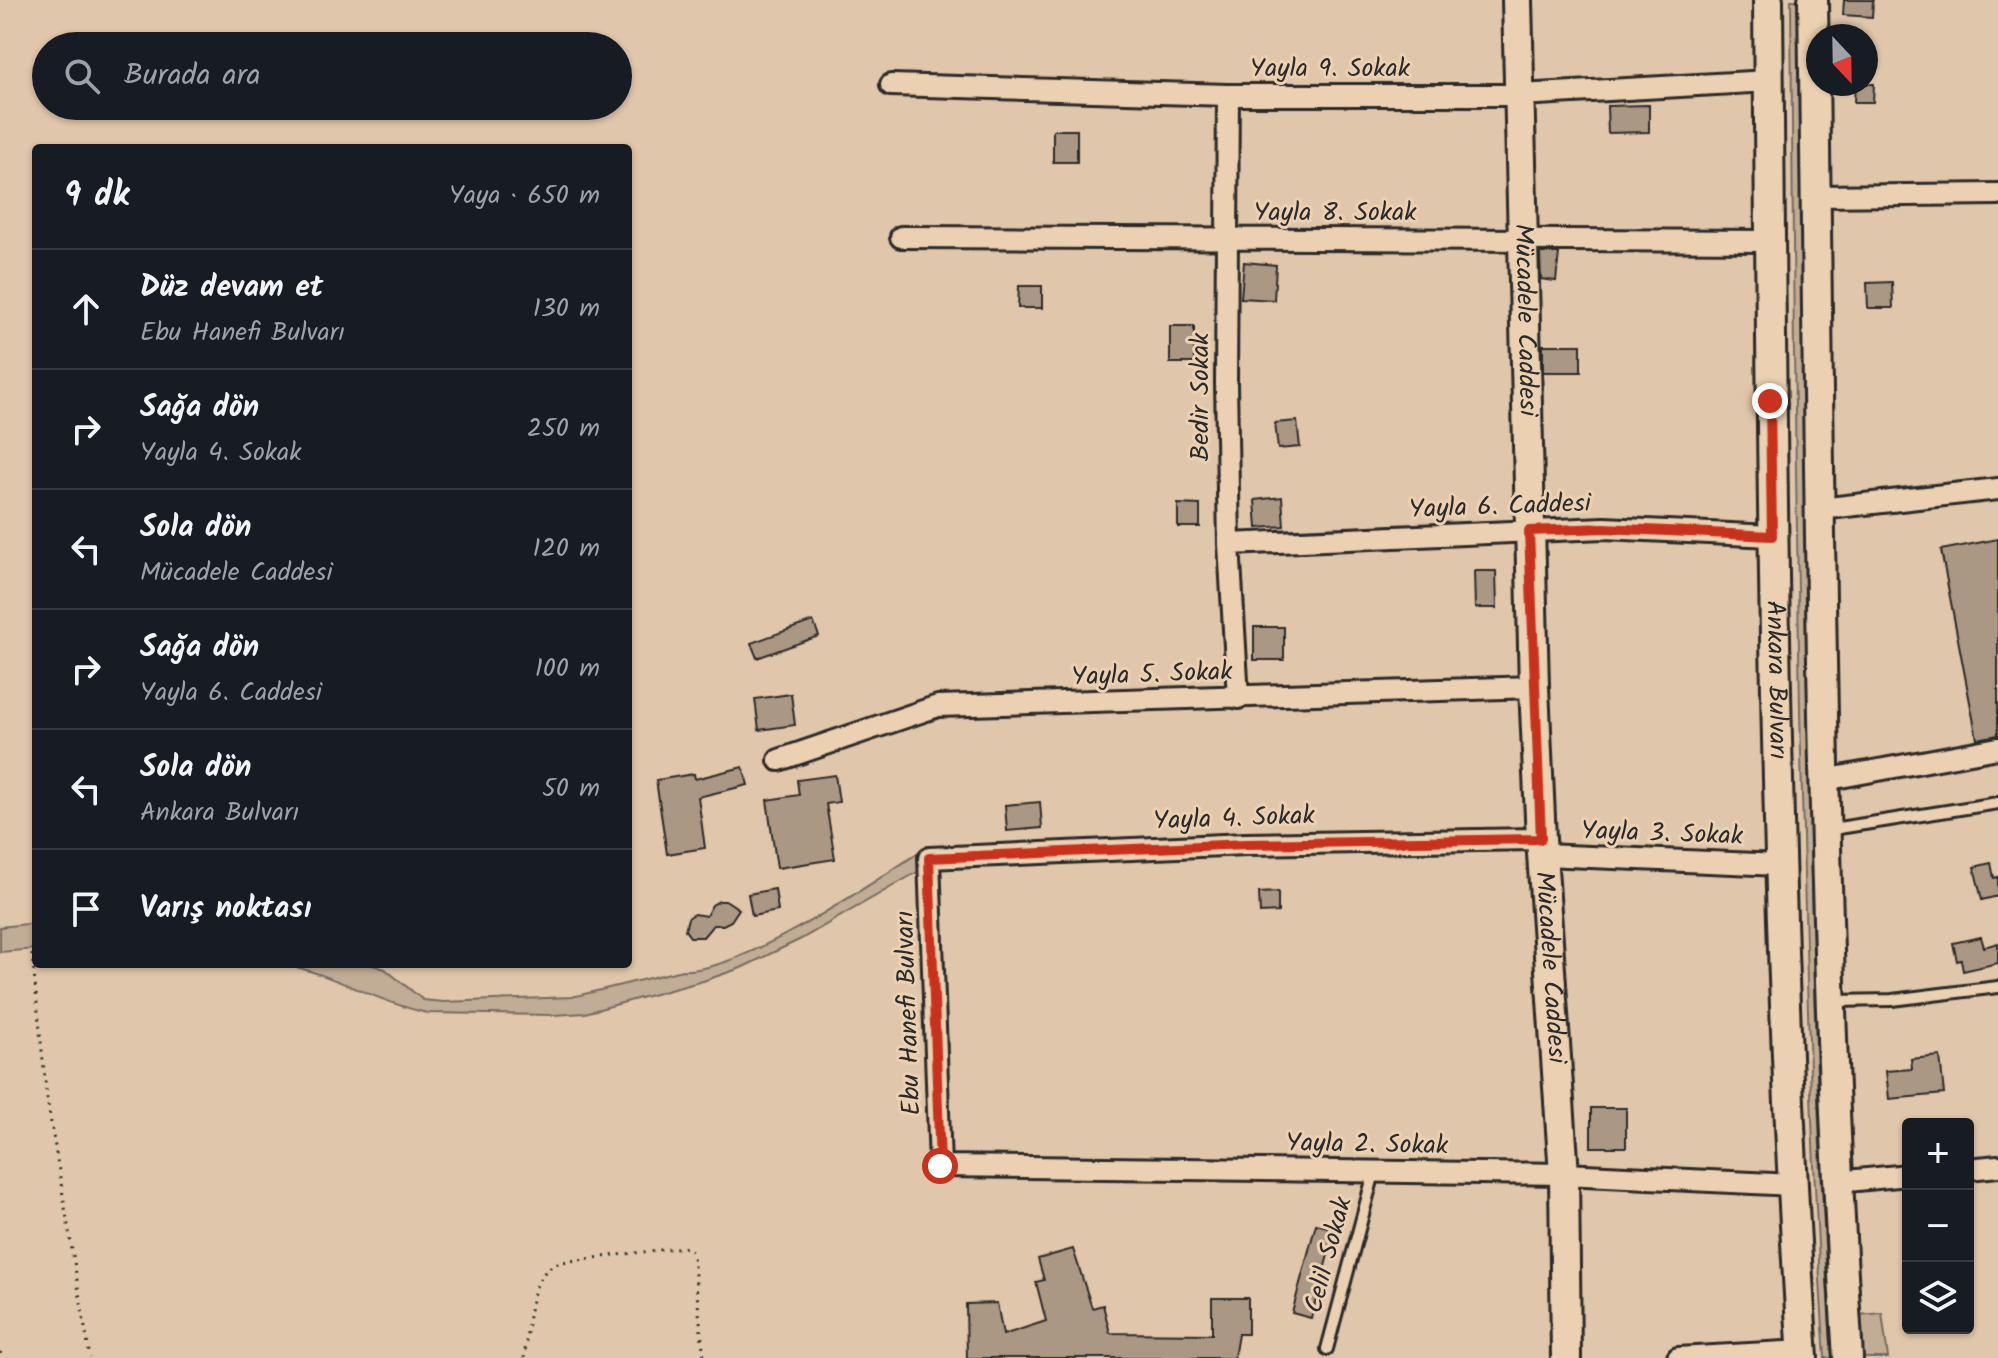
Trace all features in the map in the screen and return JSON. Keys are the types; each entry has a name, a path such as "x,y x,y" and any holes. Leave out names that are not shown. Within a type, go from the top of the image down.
{"main road":[{"name":"Mücadele Caddesi","path":"1517,0 1534,687 1564,1174 1566,1358"},
{"name":"Ankara Bulvarı","path":"1768,0 1772,536 1780,865 1792,1185 1803,1355"},
{"name":"Ankara Bulvarı","path":"1813,0 1824,780 1837,1182 1848,1358"}],"street":[{"name":"Yayla 9. Sokak","path":"891,85 1228,95 1520,95 1769,81"},
{"name":"Bedir Sokak","path":"1228,95 1226,383 1229,544 1238,698"},
{"path":"1816,196 1998,194"},
{"name":"Yayla 8. Sokak","path":"901,237 1769,241"},
{"path":"1820,509 1998,489"},
{"name":"Yayla 6. Caddesi","path":"1229,544 1604,528 1772,536"},
{"name":"Yayla 5. Sokak","path":"779,760 938,706 1534,687"},
{"path":"1824,780 1998,748"},
{"name":"Yayla 4. Sokak","path":"929,858 1246,844 1542,847"},
{"name":"Yayla 3. Sokak","path":"1542,847 1780,865"},
{"name":"Ebu Hanefi Bulvarı","path":"929,858 940,1166"},
{"name":"Yayla 2. Sokak","path":"940,1166 1564,1174 1792,1185"},
{"path":"1974,1168 1998,1166"},
{"path":"1837,1182 1902,1176"},
{"path":"1678,1358 1803,1355"}],"lane":[{"path":"1826,830 1998,803"},
{"path":"1833,1001 1892,1000 1998,987"},
{"name":"Celil Sokak","path":"1327,1349 1374,1173"}],"path":[{"path":"33,968 47,1099 90,1358"},
{"path":"524,1358 537,1279 548,1267 562,1262 683,1247 690,1249 693,1257 704,1358"},
{"path":"0,1352 2,1358"}],"shaded area":[{"path":"1791,0 1800,0 1810,852 1818,1105 1832,1358 1825,1358 1806,953"},
{"path":"921,851 919,871 801,939 741,968 585,1013 427,1013 297,968 382,968 423,1000 444,1002 572,997 736,958 804,924"},
{"path":"32,923 32,949 0,952 0,927"},
{"path":"1882,1313 1888,1358 1862,1358 1859,1315"}],"building":[{"path":"1844,0 1873,0 1872,17 1843,15"},
{"path":"1854,96 1873,96 1873,102 1854,102"},
{"path":"1649,105 1649,132 1608,133 1607,106"},
{"path":"1053,130 1077,130 1077,162 1053,162"},
{"path":"1540,253 1559,253 1556,281 1541,279"},
{"path":"1244,262 1276,265 1274,300 1241,298"},
{"path":"1892,282 1893,308 1868,308 1867,283"},
{"path":"1019,286 1042,286 1042,308 1018,308"},
{"path":"1170,326 1194,326 1194,363 1170,363"},
{"path":"1543,345 1581,345 1581,372 1543,372"},
{"path":"1297,421 1300,447 1278,449 1275,423"},
{"path":"1282,497 1284,526 1257,528 1255,500"},
{"path":"1178,504 1200,505 1200,527 1178,527"},
{"path":"1998,539 1998,735 1977,739 1941,550"},
{"path":"1474,571 1496,571 1497,608 1475,608"},
{"path":"813,621 819,636 757,658 751,643"},
{"path":"1254,627 1284,627 1284,660 1254,660"},
{"path":"791,694 795,725 759,730 755,699"},
{"path":"743,767 748,785 698,797 705,848 667,854 656,780 694,774 695,779"},
{"path":"835,775 839,802 826,804 835,859 777,868 767,800 799,795 797,780"},
{"path":"1040,802 1042,828 1007,831 1005,805"},
{"path":"1991,863 1994,878 1998,877 1998,896 1982,900 1974,867"},
{"path":"775,889 778,911 752,916 748,894"},
{"path":"1278,892 1278,912 1260,913 1259,893"},
{"path":"727,901 739,909 731,921 713,925 703,937 690,937 685,930 688,918 694,914 706,916 712,905"},
{"path":"1981,937 1984,947 1998,943 1998,963 1963,971 1953,943"},
{"path":"1940,1056 1944,1094 1889,1099 1886,1071 1912,1069 1911,1059"},
{"path":"1591,1108 1626,1108 1626,1147 1591,1147"},
{"path":"1316,1224 1335,1229 1311,1318 1292,1313"},
{"path":"1073,1249 1092,1308 1103,1305 1110,1333 1212,1334 1212,1298 1248,1298 1248,1334 1238,1334 1234,1358 967,1358 966,1304 997,1303 1003,1335 1046,1321 1036,1282 1044,1280 1038,1259"}],"route":[{"path":"940,1166 929,858 1246,844 1541,839 1529,531 1604,528 1772,536 1770,401"}]}
